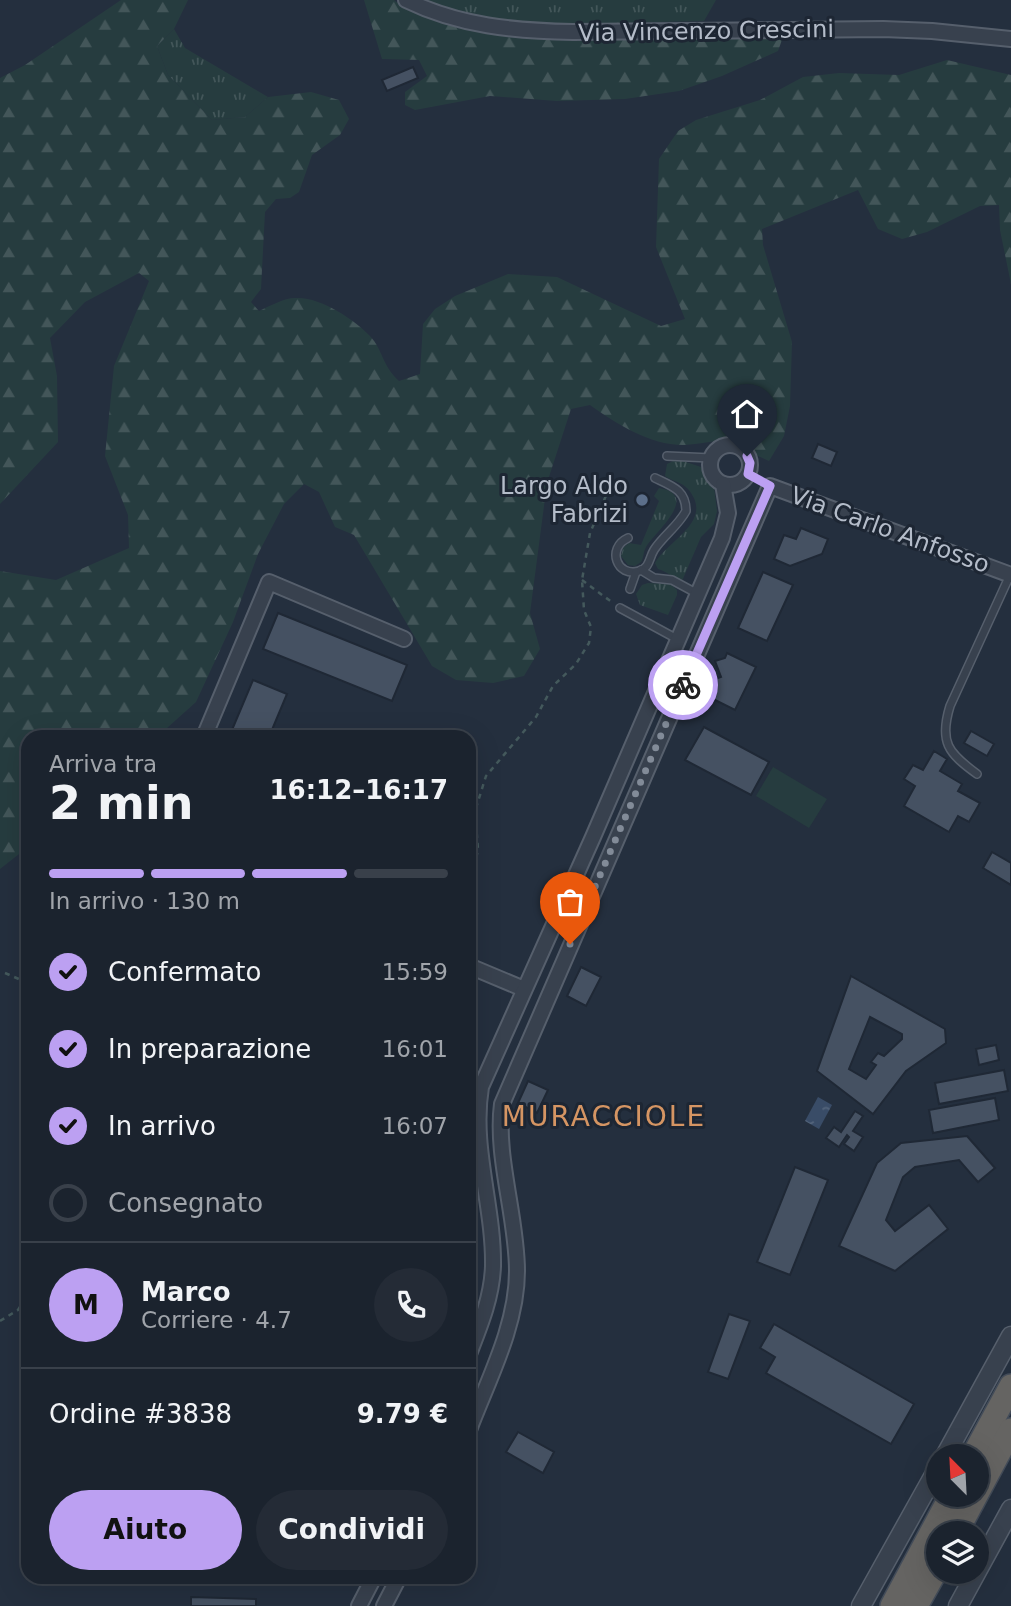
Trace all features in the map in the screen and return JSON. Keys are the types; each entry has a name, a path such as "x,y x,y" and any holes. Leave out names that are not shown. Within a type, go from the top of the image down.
{"highway":[{"path":"980,1444 1011,1386"},
{"path":"962,1521 1011,1430"},
{"path":"891,1606 945,1507"},
{"path":"916,1606 928,1584"}],"street":[{"name":"Via Vincenzo Crescini","path":"406,0 448,17 491,27 528,31 573,33 883,29 1011,39"},
{"path":"724,446 735,446 747,456 750,463 748,474 738,484 723,484 712,475 711,458 724,446"},
{"path":"748,474 770,486"},
{"path":"476,1336 484,1315 493,1265 477,1130 481,1087 722,538 728,513 723,484"},
{"name":"Via Carlo Anfosso","path":"476,1411 508,1325 516,1289 514,1238 500,1127 502,1104 770,486 1010,575"},
{"path":"207,730 270,582 404,639"},
{"path":"593,837 613,845"},
{"path":"476,969 524,989"},
{"path":"952,1444 1011,1336"},
{"path":"862,1606 926,1490"},
{"path":"958,1606 1011,1508"},
{"path":"359,1606 370,1584"},
{"path":"384,1606 395,1584"}],"lane":[{"path":"667,456 711,458"},
{"path":"630,589 639,571 649,562 654,549 685,511 684,498 680,492 655,478"},
{"path":"628,538 616,550 617,561 625,570 672,580 698,594"},
{"path":"977,774 958,760 947,745 946,721 950,706 1010,575"},
{"path":"620,608 679,640"}],"path":[{"path":"476,808 486,775 536,717 553,686 576,663 589,643 591,627 584,611 582,580 590,533 608,491"},
{"path":"582,580 620,608"},
{"path":"476,824 476,860"},
{"path":"5,973 21,980"},
{"path":"0,1321 21,1305"}],"green space":[{"path":"121,0 188,0 174,29 157,46 168,75 212,120 245,117 268,97 311,92 339,100 349,119 340,135 312,155 299,192 290,198 276,199 265,212 261,289 251,302 259,311 286,299 304,298 335,310 370,336 389,370 399,381 420,374 423,324 435,309 455,296 508,274 557,277 661,326 685,319 656,247 659,159 678,131 696,120 760,100 803,77 839,73 899,75 947,60 1011,75 1011,284 1000,230 999,205 980,206 927,232 902,239 878,229 858,190 762,229 763,245 792,342 790,406 784,436 769,461 734,439 685,445 660,442 635,432 590,405 571,409 547,483 530,613 540,649 524,676 493,683 456,680 432,666 354,535 335,527 319,492 304,484 284,504 258,554 233,622 196,702 165,730 21,730 21,852 0,869 0,571 56,580 129,548 128,515 105,456 114,366 149,281 139,273 85,302 50,338 57,376 58,442 0,504 0,78 25,65"},
{"path":"364,0 394,0 403,7 436,21 486,32 783,37 778,51 722,76 679,91 625,99 557,101 490,96 415,110 405,105 405,92 427,76 419,60 382,59"},
{"path":"421,0 716,0 704,21 523,25 480,20"},
{"path":"174,29 185,48 268,97 245,117 212,120 168,75 157,46"},
{"name":"Largo Aldo Fabrizi","path":"680,460 701,467 706,473 714,487 717,511 714,524 701,537 682,581 658,569 655,563 687,529 696,511 695,500 688,489 665,476 667,464"},
{"name":"Largo Aldo Fabrizi","path":"659,488 671,492 676,498 676,506 646,547 641,562 635,566 628,565 621,556 623,548 629,543 641,545 659,501 654,496"},
{"name":"Largo Aldo Fabrizi","path":"670,584 677,590 668,615 640,605 636,594 642,585"},
{"path":"773,767 827,799 809,828 756,796"}],"water":[{"path":"818,1097 832,1105 819,1129 805,1121"}],"building":[{"path":"413,67 418,78 387,91 382,80"},
{"path":"818,444 837,452 831,466 812,458"},
{"path":"801,528 828,539 822,554 790,566 774,559 784,535 796,539"},
{"path":"763,572 793,585 767,641 738,628"},
{"path":"278,613 407,665 392,701 263,649"},
{"path":"727,653 756,667 735,710 707,696 710,690 707,682 721,677 715,661 725,658"},
{"path":"253,680 287,694 272,730 232,730"},
{"path":"704,727 769,762 751,795 685,760"},
{"path":"971,731 994,744 987,756 964,743"},
{"path":"934,751 947,759 940,771 962,784 958,791 980,803 969,822 958,816 949,832 904,806 915,786 904,779 913,765 923,770"},
{"path":"992,852 1011,863 1011,885 983,868"},
{"path":"581,967 601,977 586,1006 567,996"},
{"path":"851,976 945,1029 946,1043 906,1071 873,1114 817,1071","holes":["870,1017 902,1034 902,1039 884,1056 878,1053 871,1062 876,1065 866,1079 849,1069"]},
{"path":"996,1045 999,1060 979,1065 976,1049"},
{"path":"1004,1070 1008,1091 939,1104 935,1083"},
{"path":"528,1081 548,1090 537,1113 518,1103"},
{"path":"995,1098 999,1120 933,1133 929,1110"},
{"path":"855,1111 863,1116 853,1131 863,1137 854,1151 844,1144 849,1137 847,1135 839,1147 826,1138 834,1127 841,1132"},
{"path":"967,1136 995,1168 978,1182 959,1160 915,1167 903,1177 886,1220 895,1231 929,1205 948,1229 895,1271 839,1246 877,1163 901,1143"},
{"path":"795,1167 828,1180 790,1275 757,1262"},
{"path":"729,1314 750,1321 728,1379 708,1372"},
{"path":"774,1324 914,1404 891,1444 766,1373 775,1357 760,1348"},
{"path":"518,1432 554,1452 543,1473 506,1452"},
{"path":"191,1597 256,1599 256,1606 191,1606"}],"way so far":[{"path":"570,944 683,685"}],"place":[{"name":"Largo Aldo Fabrizi","path":"642,500"}],"district":[{"name":"MURACCIOLE","path":"604,1116"}],"route":[{"path":"683,685 770,486 748,474 750,463 747,456"}]}
